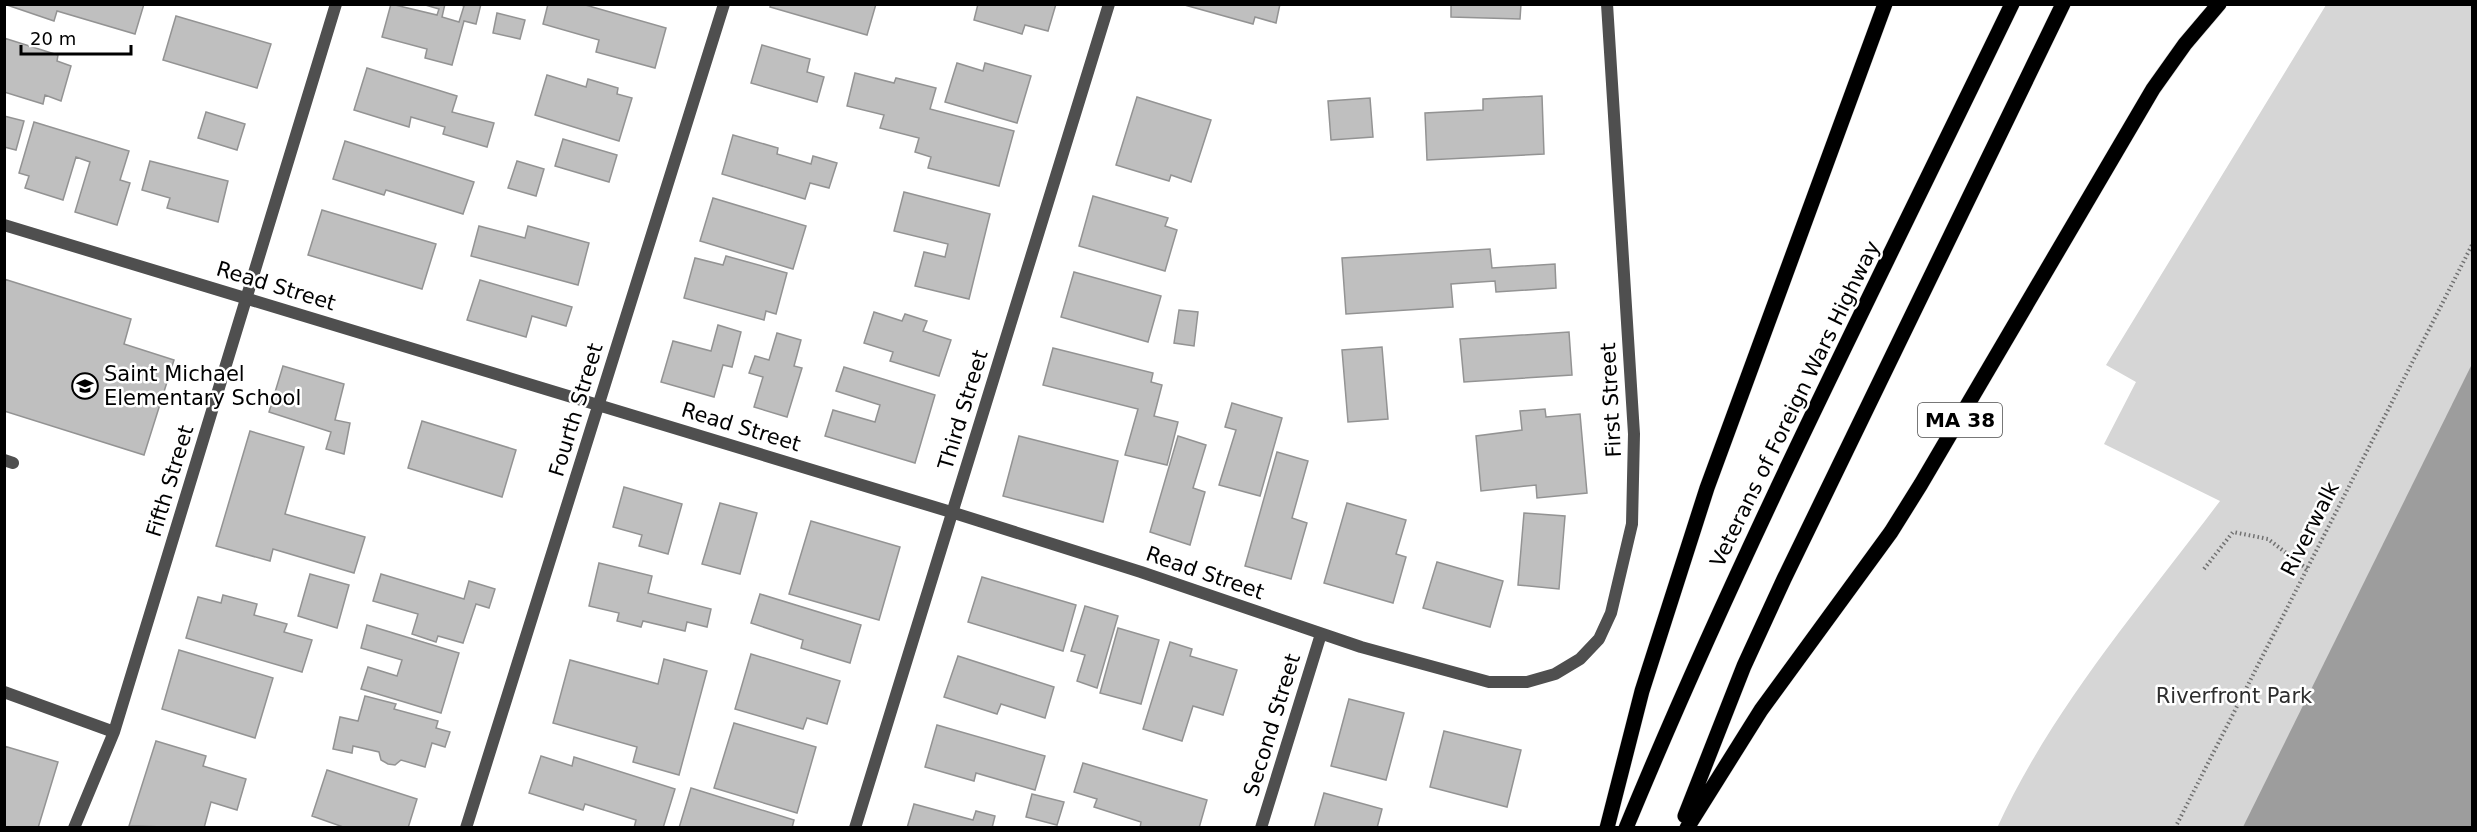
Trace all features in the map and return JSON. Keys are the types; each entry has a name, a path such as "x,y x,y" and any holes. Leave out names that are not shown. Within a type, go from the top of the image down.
{"main road":[{"path":"1607,828 1642,691 1695,521 1885,4"},
{"name":"Veterans of Foreign Wars Highway","path":"1626,828 1681,696 1745,556 2012,4"},
{"path":"1681,828 1744,666 1784,579 2063,4"},
{"name":"MA 38","path":"1687,828 1761,711 1891,532 1946,444 2153,89 2185,44 2219,4"}],"street":[{"name":"Fifth Street","path":"74,828 114,732 336,4"},
{"name":"Fourth Street","path":"466,828 724,4"},
{"name":"Third Street","path":"855,828 1109,4"},
{"name":"First Street","path":"1463,676 1489,682 1527,681 1555,675 1580,659 1599,639 1611,613 1620,582 1632,524 1634,434 1607,4"},
{"name":"Read Street","path":"4,225 598,403 951,512 1322,634 1463,676"},
{"name":"Second Street","path":"1261,828 1322,634"},
{"path":"4,692 114,732"}],"path":[{"name":"Riverwalk","path":"2175,828 2472,245"},
{"path":"2204,569 2233,532 2268,539 2307,569"}],"green space":[{"name":"Riverfront Park","path":"2326,5 2472,5 2472,516 2311,827 1997,828 2019,784 2071,699 2220,501 2104,444 2136,382 2106,365"}],"shaded area":[{"path":"2472,364 2472,827 2243,827"}],"building":[{"path":"4,4 144,4 135,34 57,11 54,21"},
{"path":"391,4 437,15 439,9 422,4 445,4 442,17 459,22 464,6 458,4 481,4 476,24 464,21 452,65 425,58 427,49 382,37"},
{"path":"548,4 582,4 666,28 655,68 596,52 599,40 543,24"},
{"path":"771,4 876,4 867,35 770,7"},
{"path":"978,4 1056,4 1048,31 1025,25 1022,34 974,20"},
{"path":"1181,4 1280,4 1276,23 1255,17 1253,24"},
{"path":"1451,4 1521,4 1520,19 1451,17"},
{"path":"497,13 525,20 520,39 493,33"},
{"path":"176,16 271,44 257,88 163,60"},
{"path":"4,38 58,55 57,61 71,66 61,101 45,95 43,104 4,92"},
{"path":"762,45 810,59 807,72 824,77 817,102 751,83"},
{"path":"957,63 983,71 985,63 1031,76 1017,123 945,102"},
{"path":"367,68 457,96 452,112 494,123 487,147 443,134 445,127 411,117 409,127 354,110"},
{"path":"855,73 894,83 896,78 936,88 930,109 1014,131 999,186 928,168 931,157 915,152 919,138 880,128 884,115 847,106"},
{"path":"547,75 586,87 588,79 618,88 617,94 632,98 619,141 535,115"},
{"path":"1542,96 1544,154 1427,160 1425,113 1483,110 1483,99"},
{"path":"1137,97 1211,120 1191,182 1171,175 1169,181 1116,165"},
{"path":"1370,98 1373,137 1331,140 1328,101"},
{"path":"206,112 245,124 237,150 198,138"},
{"path":"4,116 24,121 16,150 4,147"},
{"path":"34,122 129,151 120,180 130,183 117,225 75,212 90,162 76,157 63,200 25,188 29,176 19,173"},
{"path":"733,135 778,148 777,154 811,164 813,156 837,163 829,188 810,183 805,199 722,174"},
{"path":"563,139 617,155 609,182 555,166"},
{"path":"345,141 474,182 463,214 386,190 384,195 333,179"},
{"path":"150,161 228,181 218,222 167,208 170,198 142,190"},
{"path":"517,161 544,169 536,196 508,188"},
{"path":"904,192 990,214 969,299 915,286 924,252 945,257 948,244 894,231"},
{"path":"1093,196 1168,218 1165,226 1177,230 1165,271 1079,246"},
{"path":"713,198 806,226 793,269 700,241"},
{"path":"322,210 436,244 422,289 308,255"},
{"path":"479,226 525,238 528,226 589,243 578,285 471,256"},
{"path":"1490,249 1492,268 1555,264 1556,288 1496,292 1495,281 1451,284 1453,307 1346,314 1342,258"},
{"path":"726,256 787,273 776,314 766,311 764,320 684,298 695,258 723,265"},
{"path":"1074,272 1161,296 1148,342 1061,317"},
{"name":"Saint Michael Elementary School","path":"4,279 131,319 124,344 174,360 144,455 4,411"},
{"path":"480,280 572,307 566,326 532,316 526,337 467,320"},
{"path":"1179,310 1198,312 1194,346 1174,343"},
{"path":"874,312 902,321 905,314 927,321 923,331 951,340 939,376 890,361 893,352 864,343"},
{"path":"718,325 741,332 732,367 723,365 714,397 661,382 673,341 711,351"},
{"path":"1569,332 1572,375 1464,382 1460,339"},
{"path":"777,333 801,340 794,366 802,368 787,417 754,407 763,377 749,373 755,356 769,360"},
{"path":"1382,347 1388,419 1348,422 1342,350"},
{"path":"1053,348 1153,373 1151,382 1162,385 1154,416 1178,422 1167,465 1125,455 1138,409 1043,385"},
{"path":"283,366 344,384 335,420 350,423 344,454 326,449 331,432 269,412"},
{"path":"844,367 935,395 915,463 825,436 833,410 875,422 880,405 836,391"},
{"path":"1232,403 1282,418 1260,496 1219,485 1236,430 1225,427"},
{"path":"1545,409 1546,417 1580,414 1587,493 1537,498 1536,485 1481,491 1476,436 1522,430 1520,411"},
{"path":"422,421 516,450 502,497 408,468"},
{"path":"250,431 304,447 285,514 365,537 354,573 273,549 270,561 216,546"},
{"path":"1019,436 1118,461 1103,522 1003,496"},
{"path":"1178,436 1206,445 1193,488 1205,492 1190,545 1150,532"},
{"path":"1277,452 1308,461 1292,518 1307,523 1291,579 1245,566"},
{"path":"624,487 682,504 668,554 639,546 642,535 613,527"},
{"path":"720,503 757,513 740,574 702,564"},
{"path":"1347,503 1406,520 1396,554 1406,557 1393,603 1324,583"},
{"path":"1524,513 1565,516 1559,589 1518,585"},
{"path":"811,521 900,547 879,620 789,594"},
{"path":"1437,562 1503,581 1490,627 1423,608"},
{"path":"599,563 652,576 648,593 711,609 707,627 687,622 685,631 643,621 641,627 617,621 619,613 589,606"},
{"path":"310,574 349,585 337,628 298,616"},
{"path":"381,574 464,599 469,581 495,589 489,608 476,604 463,643 438,636 436,642 412,634 418,614 373,601"},
{"path":"982,577 1076,605 1063,651 968,622"},
{"path":"760,594 861,625 850,663 801,648 803,640 751,623"},
{"path":"223,595 257,604 254,615 287,624 284,632 312,640 302,672 186,638 198,597 221,603"},
{"path":"1085,606 1118,616 1097,688 1077,681 1085,655 1071,651"},
{"path":"367,625 459,653 441,713 361,689 368,667 397,676 402,660 361,648"},
{"path":"1118,628 1159,640 1141,704 1100,693"},
{"path":"1170,642 1192,649 1190,656 1237,670 1223,715 1193,706 1182,741 1143,729"},
{"path":"179,650 273,678 255,738 162,709"},
{"path":"751,654 840,681 827,724 807,718 803,729 735,709"},
{"path":"958,656 1054,687 1045,718 1001,704 997,714 944,697"},
{"path":"664,659 707,671 679,775 633,762 637,747 553,723 570,660 658,684"},
{"path":"365,696 396,704 394,709 438,721 436,728 450,732 445,747 432,743 425,767 401,760 395,765 388,764 381,760 379,752 353,746 352,753 333,749 340,717 358,721"},
{"path":"1349,699 1404,713 1386,780 1331,766"},
{"path":"734,723 816,747 797,813 714,788"},
{"path":"937,725 1045,756 1035,790 976,773 974,781 925,767"},
{"path":"1444,731 1521,750 1507,807 1430,787"},
{"path":"156,741 206,756 203,766 246,779 237,810 211,802 204,828 129,826"},
{"path":"4,746 58,762 38,828 4,828"},
{"path":"541,756 572,766 574,757 675,789 663,828 634,828 636,820 585,804 583,810 529,793"},
{"path":"1083,763 1207,800 1199,828 1140,828 1141,822 1094,807 1097,799 1074,792"},
{"path":"327,770 417,799 408,828 346,828 312,816"},
{"path":"691,788 794,820 792,828 679,828"},
{"path":"1324,793 1382,809 1377,828 1314,828"},
{"path":"1032,794 1064,802 1057,825 1026,817"},
{"path":"914,804 973,820 976,811 995,816 992,828 907,828"}],"place":[{"name":"Saint Michael Elementary School","path":"85,386"}]}
